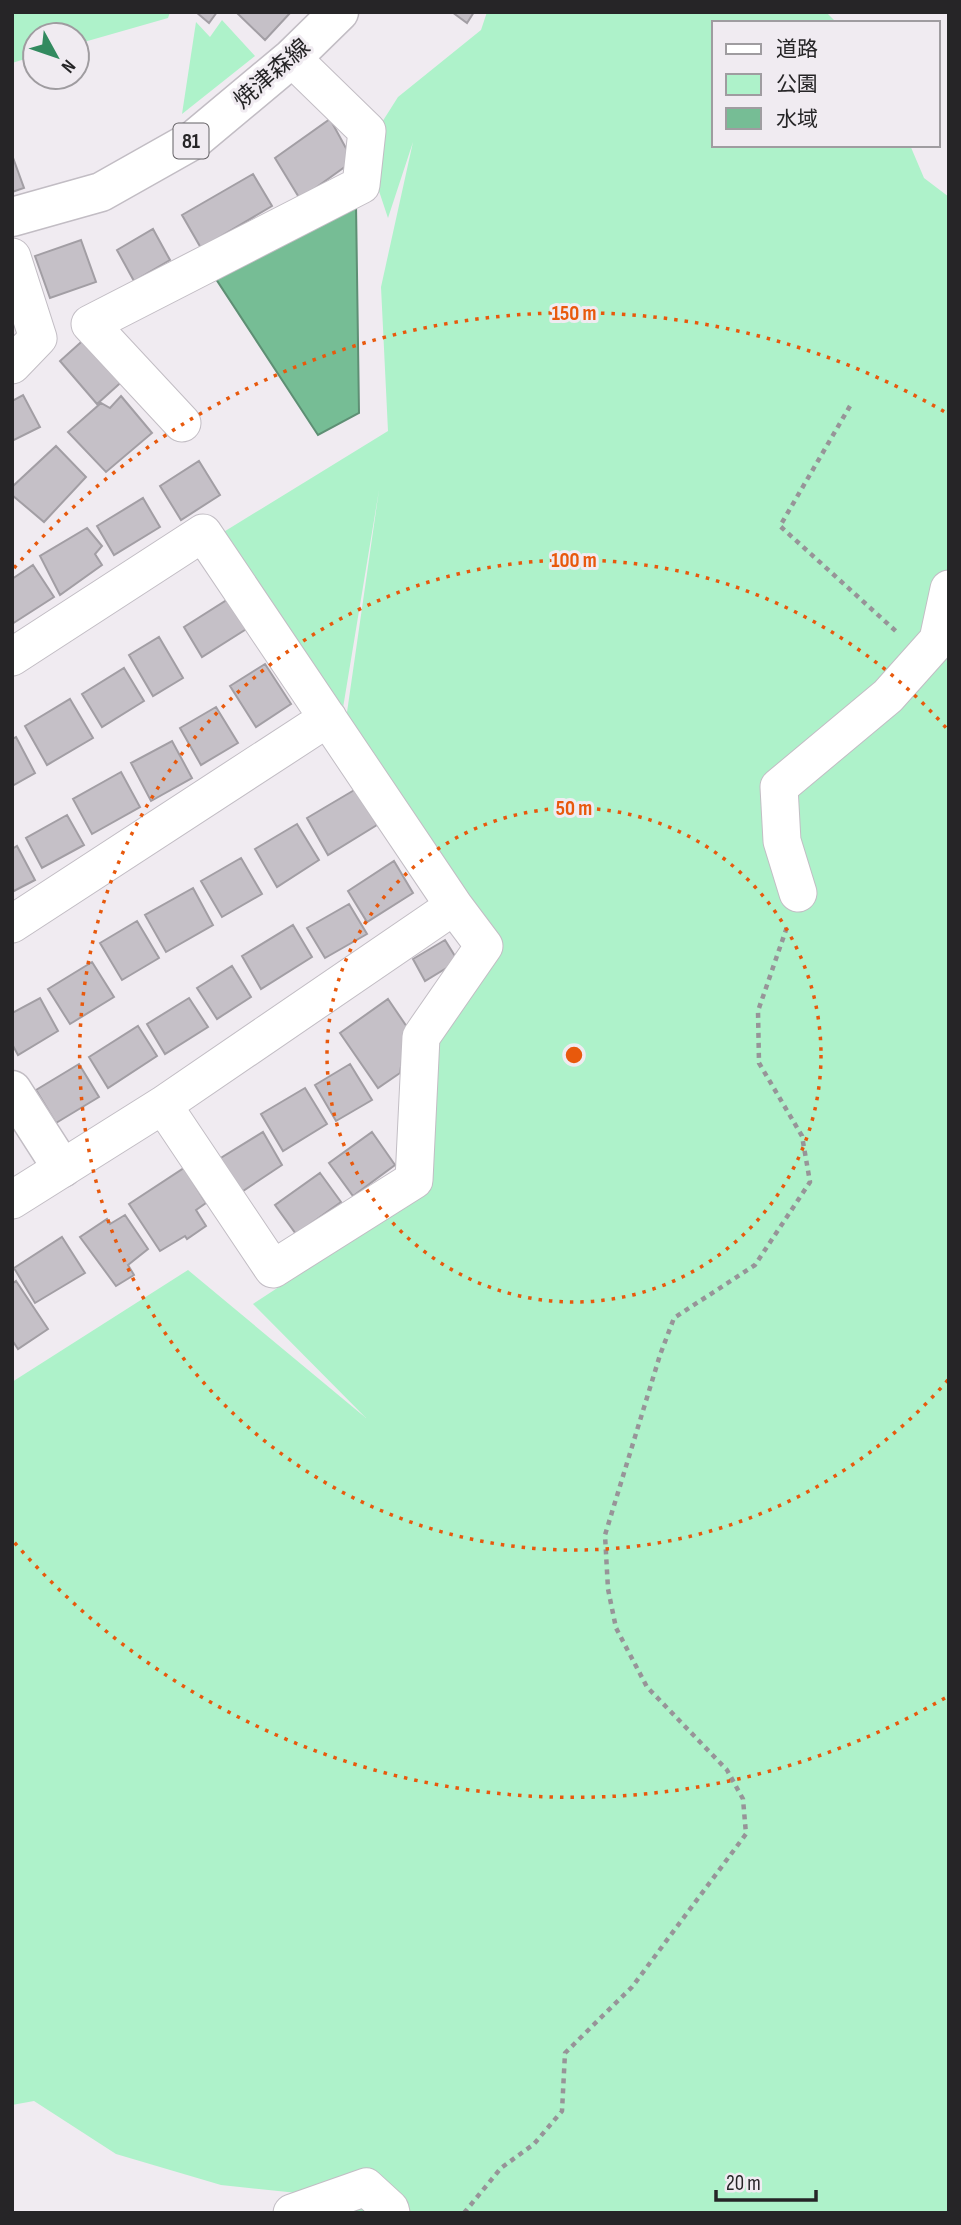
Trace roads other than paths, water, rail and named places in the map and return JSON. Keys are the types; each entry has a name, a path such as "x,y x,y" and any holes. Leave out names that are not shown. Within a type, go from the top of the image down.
{"main road":[{"name":"焼津森線","path":"12,217 101,192 195,139 292,58 339,12"},
{"path":"12,1090 62,1168"}],"street":[{"path":"182,424 90,324 361,186 367,131 292,58"},
{"path":"12,257 38,338 12,365"},
{"path":"12,657 203,533 454,906 484,946 421,1037 414,1180 273,1269 163,1105"},
{"path":"798,893 782,841 779,787 888,695 938,640 949,589"},
{"path":"12,924 328,718"},
{"path":"12,1200 163,1105 454,906"},
{"path":"292,2213 366,2187 391,2213"}],"water":[{"path":"356,204 359,413 318,435 216,279"}]}
